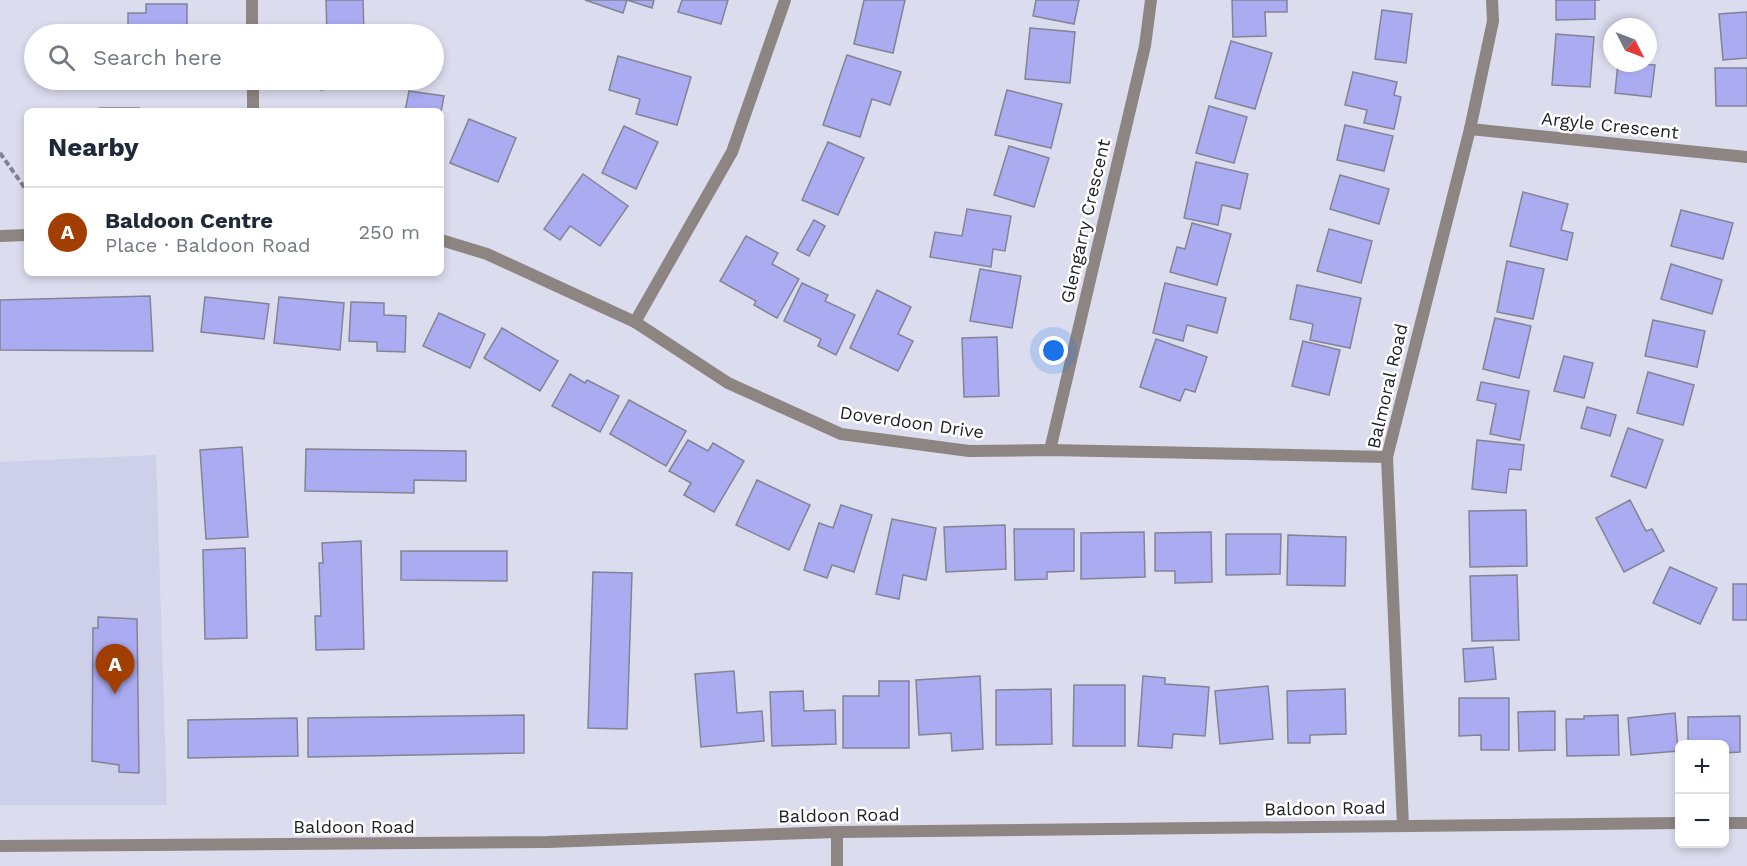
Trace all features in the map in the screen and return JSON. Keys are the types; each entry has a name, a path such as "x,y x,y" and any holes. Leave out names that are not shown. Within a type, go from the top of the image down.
{"street":[{"path":"252,0 252,24"},
{"path":"635,322 732,152 785,0"},
{"name":"Glengarry Crescent","path":"1050,450 1142,57 1152,0"},
{"name":"Balmoral Road","path":"1404,825 1387,457 1470,129 1493,21 1492,0"},
{"path":"253,90 253,108"},
{"name":"Argyle Crescent","path":"1470,129 1747,157"},
{"path":"0,236 24,235"},
{"name":"Doverdoon Drive","path":"444,241 488,254 635,322 728,383 841,434 969,451 1050,450 1387,457"},
{"name":"Baldoon Road","path":"0,846 547,842 837,832 1675,823"},
{"path":"1729,823 1747,823"},
{"path":"837,832 837,866"}],"path":[{"path":"0,153 24,186"}],"shaded area":[{"path":"156,455 167,805 0,805 0,462"}],"building":[{"path":"326,0 363,0 364,24 327,24"},
{"path":"585,0 627,0 623,13"},
{"path":"627,0 654,0 652,8"},
{"path":"682,0 728,0 721,24 678,12"},
{"path":"864,0 905,0 893,53 854,44"},
{"path":"1036,0 1079,0 1074,24 1033,16"},
{"path":"1232,0 1287,0 1287,12 1265,12 1266,36 1233,37"},
{"path":"1556,0 1595,0 1595,19 1556,20"},
{"path":"146,4 187,4 187,24 128,24 128,13 146,13"},
{"path":"1382,10 1412,14 1406,63 1375,59"},
{"path":"1747,12 1747,58 1723,60 1719,14"},
{"path":"1030,28 1075,32 1070,83 1025,79"},
{"path":"1556,34 1594,37 1590,87 1552,85"},
{"path":"1231,41 1272,53 1255,109 1215,98"},
{"path":"847,55 901,72 890,105 872,99 860,137 823,125"},
{"path":"618,56 691,77 677,125 636,114 640,99 609,90"},
{"path":"1715,68 1747,68 1747,106 1716,106"},
{"path":"1353,72 1397,82 1394,95 1401,97 1394,129 1364,123 1367,110 1345,105"},
{"path":"1617,72 1654,72 1651,97 1615,93"},
{"path":"1007,90 1062,104 1051,148 995,135"},
{"path":"409,91 444,96 442,108 406,108"},
{"path":"1209,106 1247,117 1234,163 1196,153"},
{"path":"469,119 516,138 498,182 450,163"},
{"path":"1345,125 1393,136 1384,171 1337,160"},
{"path":"624,126 658,142 636,189 602,173"},
{"path":"828,142 864,158 838,215 802,200"},
{"path":"1009,146 1049,158 1034,207 994,195"},
{"path":"1196,162 1248,174 1240,209 1222,205 1218,225 1184,218"},
{"path":"583,174 628,206 600,246 570,226 560,240 544,229"},
{"path":"1340,175 1389,189 1379,224 1330,209"},
{"path":"1523,192 1568,204 1561,230 1573,233 1567,260 1510,246"},
{"path":"967,209 1011,216 1005,251 993,249 991,267 930,257 935,232 962,236"},
{"path":"1681,210 1733,223 1723,259 1671,246"},
{"path":"814,220 825,226 809,256 797,250"},
{"path":"1192,223 1231,234 1217,285 1170,272 1177,247 1185,249"},
{"path":"1329,229 1372,241 1361,283 1317,271"},
{"path":"746,236 778,253 772,264 799,279 777,318 754,305 756,301 720,281"},
{"path":"1507,261 1544,269 1533,319 1497,312"},
{"path":"1671,264 1722,280 1712,314 1661,299"},
{"path":"980,269 1021,276 1012,328 970,321"},
{"path":"802,283 828,295 825,301 855,315 836,355 818,346 821,339 784,321"},
{"path":"1165,283 1226,298 1217,333 1187,325 1183,341 1153,333"},
{"path":"1297,285 1361,298 1350,348 1310,340 1313,324 1290,319"},
{"path":"877,290 911,307 898,334 913,341 898,371 850,348"},
{"path":"150,296 153,351 0,350 0,300"},
{"path":"205,297 269,304 264,339 201,332"},
{"path":"279,297 344,303 340,350 274,343"},
{"path":"351,302 384,303 384,315 406,316 405,352 377,351 377,342 349,341"},
{"path":"439,313 485,334 470,368 423,346"},
{"path":"1495,318 1531,326 1519,378 1483,369"},
{"path":"1653,320 1705,331 1697,367 1645,356"},
{"path":"502,328 558,361 540,391 484,358"},
{"path":"997,337 999,396 964,397 962,338"},
{"path":"1156,339 1207,357 1195,392 1185,389 1180,401 1140,387"},
{"path":"1303,341 1340,350 1329,395 1292,386"},
{"path":"1564,356 1593,363 1584,398 1554,391"},
{"path":"1648,372 1694,385 1683,425 1637,413"},
{"path":"570,374 585,383 587,380 619,396 600,432 552,406"},
{"path":"1481,382 1529,391 1520,440 1490,434 1496,404 1477,400"},
{"path":"629,400 686,431 666,466 610,434"},
{"path":"1587,407 1616,415 1610,436 1581,428"},
{"path":"1628,428 1663,440 1646,488 1611,476"},
{"path":"688,440 708,451 713,443 744,461 714,512 684,495 691,483 669,471"},
{"path":"1477,440 1524,445 1521,470 1509,469 1506,493 1472,489"},
{"path":"242,447 248,537 206,539 200,450"},
{"path":"306,449 466,451 466,481 414,480 414,493 305,491"},
{"path":"757,480 810,505 789,550 736,525"},
{"path":"1630,500 1646,531 1652,529 1664,551 1624,572 1596,518"},
{"path":"841,505 872,515 854,572 832,565 827,578 804,570 819,523 833,528"},
{"path":"1526,510 1527,566 1470,567 1469,511"},
{"path":"892,519 936,528 926,580 903,575 899,599 876,594"},
{"path":"1005,525 1006,569 946,572 944,527"},
{"path":"1014,529 1074,529 1074,571 1047,572 1047,579 1015,580"},
{"path":"1144,532 1145,577 1081,579 1081,533"},
{"path":"1211,532 1212,582 1175,583 1175,571 1155,571 1155,533"},
{"path":"1226,534 1281,534 1280,574 1226,575"},
{"path":"1288,535 1346,537 1345,586 1287,585"},
{"path":"361,541 364,649 316,650 315,616 321,616 319,563 323,563 322,543"},
{"path":"245,548 247,638 205,639 203,550"},
{"path":"401,551 507,551 507,581 401,580"},
{"path":"1670,567 1717,588 1700,624 1653,603"},
{"path":"593,572 632,573 627,729 588,728"},
{"path":"1517,575 1519,640 1472,641 1470,576"},
{"path":"1733,584 1747,584 1747,620 1733,620"},
{"path":"98,617 137,619 139,773 119,772 119,765 92,761 93,628 98,628"},
{"path":"1493,647 1496,679 1465,682 1463,649"},
{"path":"734,671 737,713 762,711 764,741 701,747 695,674"},
{"path":"980,676 983,749 952,751 951,733 919,735 916,680"},
{"path":"1143,676 1165,678 1165,684 1209,687 1205,736 1173,734 1172,748 1138,746"},
{"path":"879,681 909,681 909,748 843,748 843,696 879,696"},
{"path":"1074,685 1125,685 1125,746 1073,746"},
{"path":"1268,686 1273,739 1220,744 1215,691"},
{"path":"1051,689 1052,744 996,745 996,690"},
{"path":"1345,689 1346,734 1310,735 1310,743 1288,743 1287,691"},
{"path":"803,691 804,711 835,710 836,744 772,746 770,692"},
{"path":"1459,698 1509,698 1509,750 1481,750 1481,735 1459,736"},
{"path":"1555,711 1555,750 1519,751 1518,712"},
{"path":"1675,713 1677,740 1675,740 1675,751 1631,755 1628,718"},
{"path":"524,715 524,753 308,757 308,718"},
{"path":"1618,715 1619,755 1567,756 1566,719"},
{"path":"1740,716 1740,752 1729,753 1729,740 1688,740 1688,717"},
{"path":"297,718 298,756 188,758 188,720"}],"place":[{"name":"Baldoon Centre","path":"115,694"}]}
